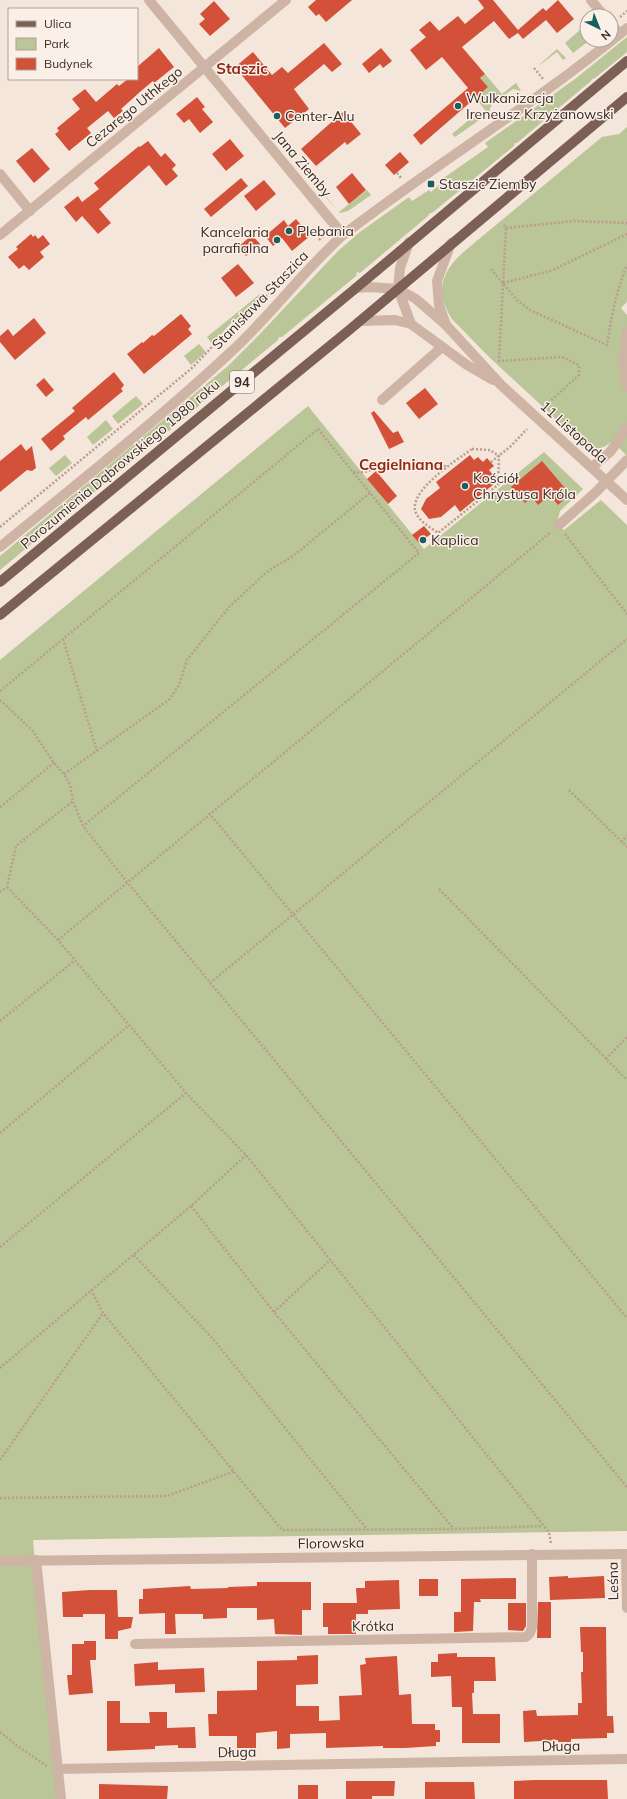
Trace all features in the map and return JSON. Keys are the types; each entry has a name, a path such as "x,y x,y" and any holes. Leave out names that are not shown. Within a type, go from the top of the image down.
{"main road":[{"name":"Porozumienia Dąbrowskiego 1980 roku","path":"0,582 356,288 409,242 627,61"},
{"name":"94","path":"0,615 361,321 451,243 627,97"}],"street":[{"name":"Jana Ziemby","path":"149,0 344,235"},
{"name":"Cezarego Uthkego","path":"0,235 286,0"},
{"path":"591,0 598,8"},
{"name":"Stanisława Staszica","path":"0,547 232,352 322,256 344,235 531,103 623,31"},
{"path":"0,174 30,211"},
{"path":"409,242 400,268 398,289 411,324"},
{"path":"446,325 439,305 437,281 451,243"},
{"path":"356,288 370,287 398,289"},
{"name":"11 Listopada","path":"398,289 416,299 446,325 501,385 627,500"},
{"path":"361,321 395,320 411,324"},
{"name":"11 Listopada","path":"411,324 467,366 501,385"},
{"path":"627,332 624,358 627,387"},
{"path":"382,400 442,346"},
{"path":"592,468 610,452 627,428"},
{"path":"559,525 607,482 627,460"},
{"name":"Krótka","path":"135,1644 526,1637 530,1633 532,1627 532,1554"},
{"name":"Florowska","path":"0,1561 627,1554"},
{"name":"Leśna","path":"627,1554 627,1608"},
{"path":"36,1560 61,1799"},
{"name":"Długa","path":"57,1769 627,1759"}],"path":[{"path":"619,17 627,11"},
{"path":"534,68 543,79"},
{"path":"397,173 401,178"},
{"path":"546,405 579,375 579,365 562,356 499,361 505,226 574,221 627,223"},
{"path":"503,282 553,270 627,234"},
{"path":"491,269 517,300 530,310 590,336 607,346 613,308 627,265"},
{"path":"0,527 203,358 229,329 260,303"},
{"path":"0,691 318,429 419,553 83,826"},
{"path":"491,462 511,446 526,429"},
{"path":"472,449 490,450 499,456 498,485 438,533 422,522 415,512 414,504 423,488 446,468 472,449"},
{"path":"353,472 363,473 375,468 386,467 444,465 446,468"},
{"path":"64,774 170,699 179,685 187,660 229,607 268,571 293,556 370,493"},
{"path":"58,940 209,813 559,525 627,614"},
{"path":"63,639 97,751"},
{"path":"210,983 627,639"},
{"path":"0,700 32,730 64,774 70,785 73,801 83,826 127,882 627,1487"},
{"path":"0,807 54,762"},
{"path":"569,790 627,847"},
{"path":"0,892 7,887 16,846 73,801"},
{"path":"209,813 627,1318"},
{"path":"622,842 627,836"},
{"path":"7,887 58,940 128,1026 186,1093 246,1155 549,1532 552,1554"},
{"path":"439,890 627,1080"},
{"path":"0,1021 74,961"},
{"path":"0,1133 128,1026"},
{"path":"606,1059 627,1037"},
{"path":"0,1247 186,1093"},
{"path":"0,1368 191,1206 246,1155"},
{"path":"191,1206 274,1312 454,1529"},
{"path":"134,1255 213,1339 366,1529"},
{"path":"274,1312 330,1260"},
{"path":"91,1290 102,1313 235,1471 282,1530 454,1529 544,1526"},
{"path":"0,1460 102,1313"},
{"path":"0,1498 167,1496 235,1471"},
{"path":"0,1732 47,1766 57,1769"}],"green space":[{"path":"579,31 580,48 573,53 565,43"},
{"path":"627,37 627,52 592,79 517,143 515,143 514,146 432,213 430,213 360,273 357,272 356,276 282,337 279,337 278,340 203,402 201,402 200,405 0,570 0,556 228,366 338,251 360,232 409,197 412,201 429,190 431,192 440,184 438,182 488,147 485,143 575,79 613,48 619,48 619,43"},
{"path":"557,49 566,58 563,60 557,52 537,67"},
{"path":"485,74 502,94 516,83 521,91 513,89 492,104 488,114 468,88","holes":["482,80 488,87 480,94 474,86"]},
{"path":"476,114 481,119 455,137 452,134"},
{"path":"627,127 627,302 621,308 627,315 627,456 612,441 602,448 591,448 583,444 489,357 452,319 443,299 442,289 443,281 452,264 467,249 602,137 619,134"},
{"path":"313,181 338,210 312,182"},
{"path":"367,190 371,195 348,211 339,212"},
{"path":"260,294 261,295 257,303 231,323 212,344 207,337"},
{"path":"199,344 206,352 191,365 184,356"},
{"path":"136,396 143,404 118,424 112,416"},
{"path":"308,406 424,549 544,452 583,489 560,511 557,523 564,530 601,500 627,525 627,1531 33,1540 57,1799 0,1799 0,660"},
{"path":"106,420 113,429 93,445 87,437"},
{"path":"65,455 72,463 56,476 49,468"}],"building":[{"path":"316,0 352,0 326,22 319,14 316,16 308,7"},
{"path":"478,0 493,0 518,30 543,8 546,11 558,0 574,19 557,33 546,20 523,39 518,33 509,39 494,21 462,47 485,74 480,78 488,87 421,145 413,135 468,88 442,57 426,70 410,50 426,37 419,30 430,21 439,31 458,16 465,24 484,8"},
{"path":"214,1 230,19 210,36 199,24 205,19 200,14"},
{"path":"324,43 342,64 332,72 324,64 294,89 309,109 285,128 235,67 253,52 272,75 282,67 288,73"},
{"path":"159,48 174,67 141,91 121,109 123,111 114,118 108,111 87,128 91,133 69,151 55,134 59,131 57,128 80,109 72,99 85,89 96,102 117,84 119,86 127,80 138,80 138,66"},
{"path":"381,48 392,61 383,68 380,64 369,73 362,64"},
{"path":"197,97 205,107 202,109 213,122 200,133 189,119 184,123 176,114"},
{"path":"343,112 361,134 347,145 345,142 316,166 301,149"},
{"path":"230,139 244,156 226,171 212,154"},
{"path":"148,141 161,157 165,153 176,165 172,169 178,176 166,186 149,165 99,209 111,223 98,234 82,216 76,222 64,207 78,196 82,202 99,189 94,183 139,146 140,147"},
{"path":"32,148 50,169 34,183 16,161"},
{"path":"400,152 409,162 394,175 385,165"},
{"path":"352,173 366,190 349,204 336,187"},
{"path":"241,178 248,186 211,217 204,209"},
{"path":"264,180 276,194 256,211 244,196"},
{"name":"Plebania","path":"296,219 310,236 292,251 282,238 273,246 265,236 284,220 288,226"},
{"path":"31,234 33,237 35,235 38,239 43,235 50,244 40,252 44,257 29,270 24,265 19,269 8,257 18,249 16,247"},
{"path":"252,235 260,244 246,256 238,247"},
{"path":"238,264 254,283 236,297 221,278"},
{"path":"181,314 191,326 188,329 192,334 144,374 127,354 152,335 154,336"},
{"path":"34,318 46,333 15,360 0,342 0,336 8,329 13,336"},
{"path":"114,372 124,385 121,389 123,391 88,420 86,417 63,436 65,439 51,451 41,439 75,411 72,408"},
{"path":"44,378 54,390 46,397 36,385"},
{"path":"425,388 438,404 419,419 406,403"},
{"path":"374,411 393,433 398,431 404,442 389,449 371,413"},
{"path":"21,444 26,451 32,446 36,468 32,471 27,470 0,492 0,461"},
{"name":"Kościół Chrystusa Króla","path":"470,455 474,460 478,457 483,462 487,458 494,466 489,470 493,475 489,478 494,484 460,512 455,505 441,517 429,519 421,509 426,499 440,488 436,482"},
{"path":"542,461 570,494 558,505 550,495 538,505 532,497 525,503 511,487"},
{"path":"376,471 397,496 388,504 367,479"},
{"name":"Kaplica","path":"424,526 431,534 419,543 412,535"},
{"path":"568,1576 568,1578 604,1576 605,1598 550,1600 549,1577"},
{"path":"516,1578 516,1599 480,1599 481,1602 474,1602 473,1631 454,1632 454,1612 461,1612 461,1579"},
{"path":"419,1579 438,1579 438,1596 419,1596"},
{"path":"399,1580 400,1609 368,1610 368,1614 356,1614 356,1634 328,1634 328,1627 323,1627 323,1603 357,1603 356,1588 365,1588 365,1581"},
{"path":"257,1582 311,1582 311,1610 302,1610 302,1635 275,1634 274,1619 257,1620 257,1608 227,1608 227,1618 203,1619 203,1614 175,1614 176,1634 165,1634 165,1613 139,1614 139,1599 143,1599 143,1589 190,1586 191,1589 228,1588 257,1586"},
{"path":"117,1590 118,1617 133,1617 131,1628 118,1631 118,1639 105,1639 105,1614 83,1614 83,1617 63,1617 62,1592"},
{"path":"538,1602 551,1602 551,1638 537,1638"},
{"path":"508,1603 526,1603 526,1626 523,1631 508,1630"},
{"path":"580,1627 606,1627 607,1716 613,1716 614,1733 607,1733 607,1738 571,1739 571,1742 558,1742 558,1740 524,1742 523,1711 536,1710 537,1716 578,1715 578,1703 582,1703 581,1672 583,1672 583,1652 581,1652"},
{"path":"84,1641 96,1641 96,1660 90,1660 93,1693 69,1695 67,1675 72,1675 72,1644 84,1644"},
{"path":"457,1653 457,1657 495,1657 496,1681 474,1681 474,1693 472,1693 473,1714 500,1714 500,1743 462,1743 462,1707 452,1707 451,1676 431,1677 431,1662 438,1662 438,1654"},
{"path":"318,1655 318,1684 296,1685 296,1706 319,1706 319,1721 340,1720 339,1696 362,1695 360,1665 366,1664 365,1658 397,1656 399,1695 411,1694 412,1724 435,1724 435,1730 440,1730 440,1742 436,1742 436,1746 405,1748 383,1748 383,1746 326,1748 326,1733 290,1734 290,1748 277,1749 277,1731 256,1733 256,1748 237,1748 237,1736 209,1736 208,1714 217,1714 217,1691 257,1690 257,1661 297,1660 297,1656"},
{"path":"158,1662 158,1670 204,1668 205,1692 175,1693 175,1684 135,1686 134,1664"},
{"path":"107,1701 120,1701 120,1723 150,1723 149,1712 167,1712 167,1728 195,1727 196,1748 178,1748 178,1745 155,1746 155,1749 107,1751"},
{"path":"607,1780 608,1799 514,1799 514,1781"},
{"path":"346,1781 395,1781 394,1796 372,1796 372,1799 346,1799"},
{"path":"425,1782 474,1782 475,1799 425,1799"},
{"path":"99,1784 168,1786 167,1799 99,1799"},
{"path":"298,1785 318,1785 318,1799 298,1799"}],"place":[{"name":"Wulkanizacja Ireneusz Krzyżanowski","path":"458,106"},
{"name":"Center-Alu","path":"277,116"},
{"name":"Staszic Ziemby","path":"431,184"},
{"name":"Plebania","path":"289,231"},
{"name":"Kancelaria parafialna","path":"277,240"},
{"name":"Kościół Chrystusa Króla","path":"465,486"},
{"name":"Kaplica","path":"423,540"}],"district":[{"name":"Staszic","path":"242,69"},
{"name":"Cegielniana","path":"401,465"}]}
